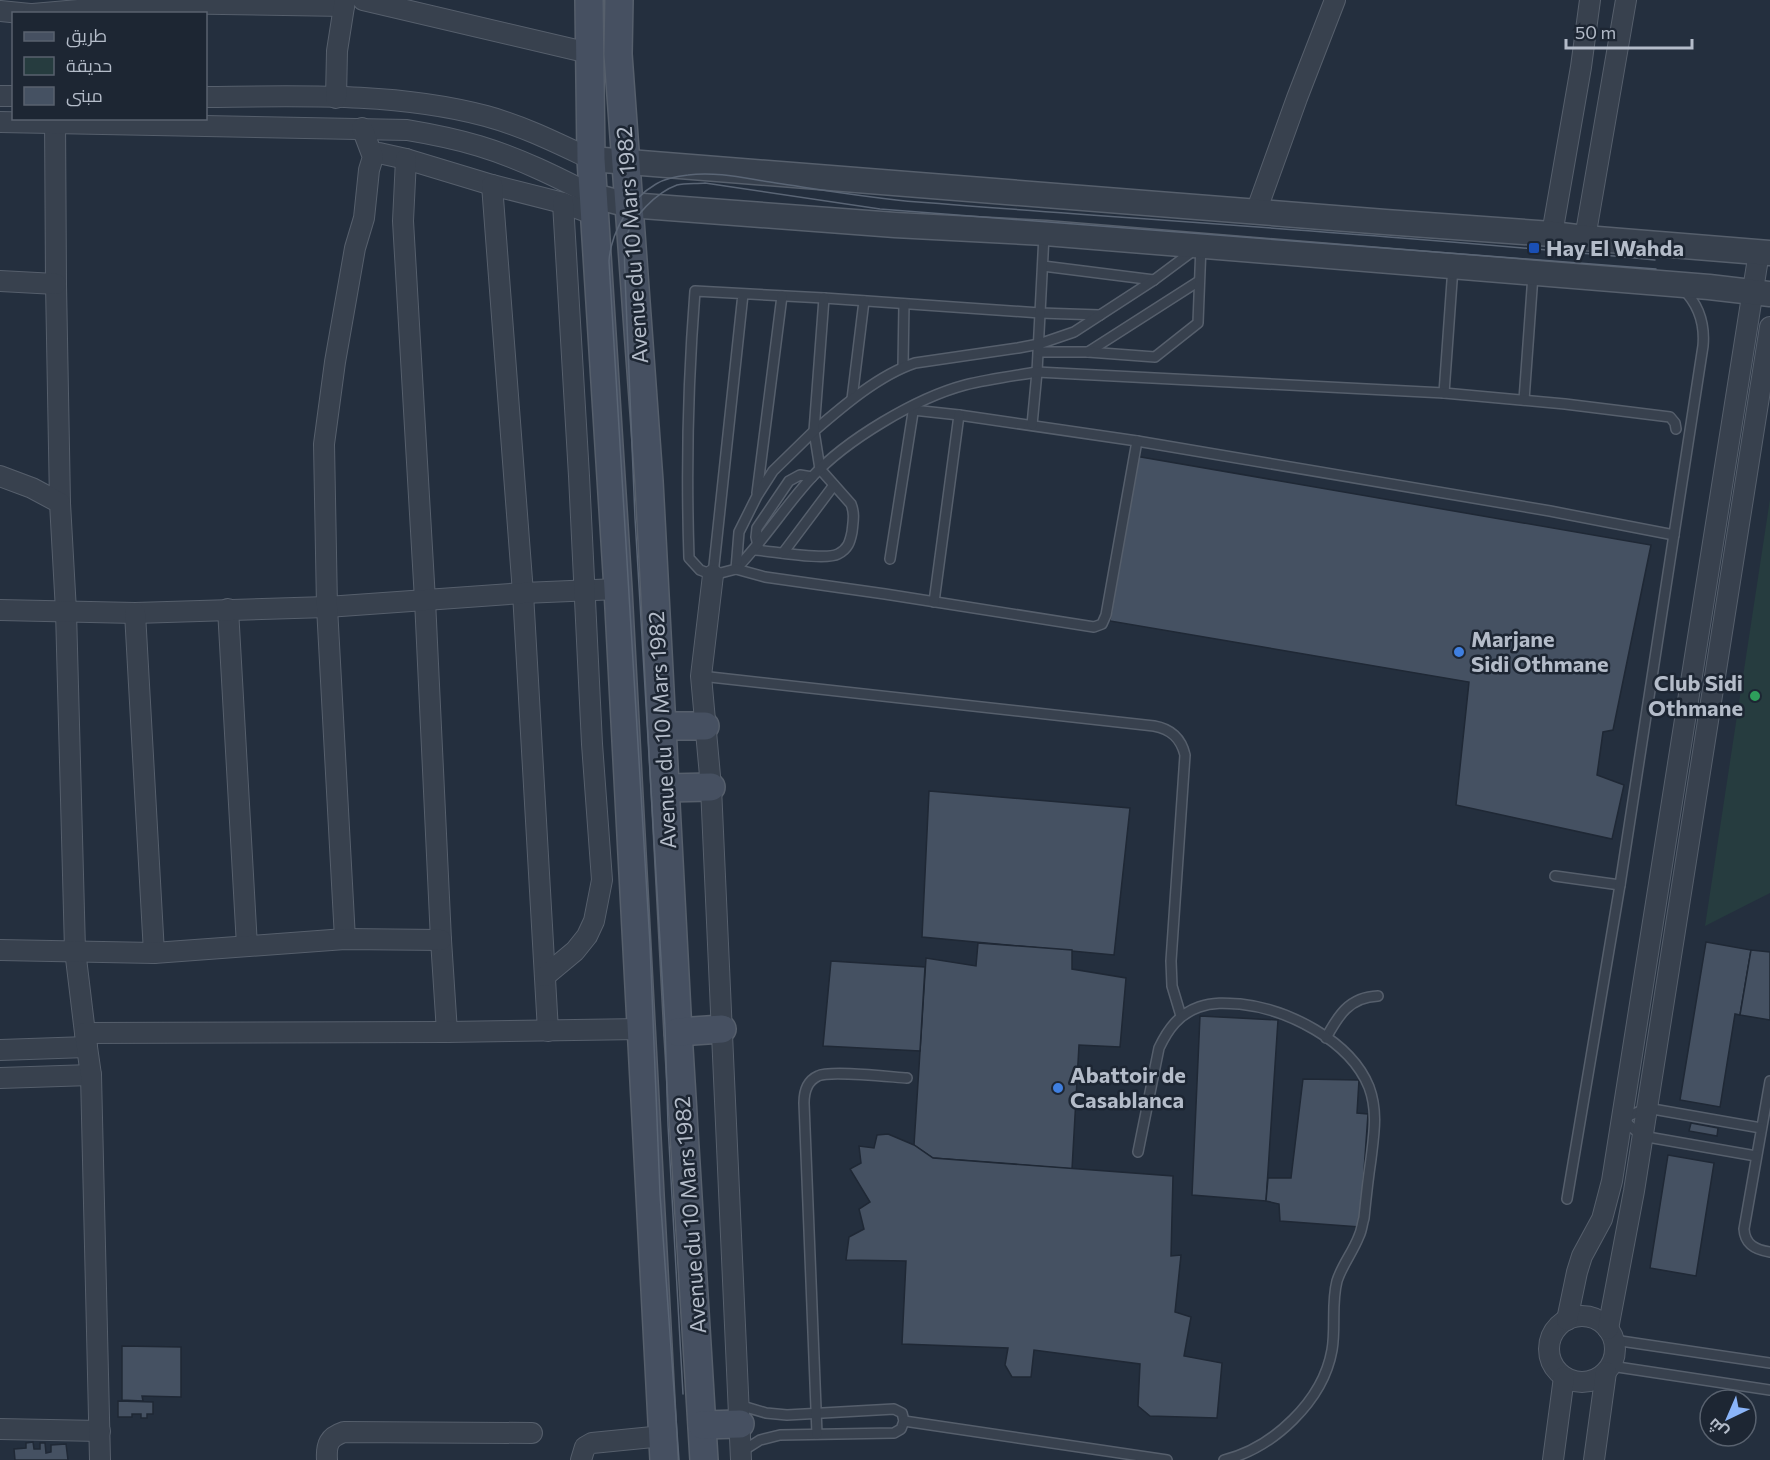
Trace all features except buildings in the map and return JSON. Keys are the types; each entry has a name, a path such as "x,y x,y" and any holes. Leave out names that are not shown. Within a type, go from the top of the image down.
{"main road":[{"name":"Avenue du 10 Mars 1982","path":"589,0 591,159 618,589 664,1448"},
{"name":"Avenue du 10 Mars 1982","path":"620,0 618,54 649,481 678,1032 704,1460"},
{"path":"662,726 705,726"},
{"path":"666,788 711,787"},
{"path":"678,1032 722,1029"},
{"path":"702,1425 739,1414"}],"street":[{"path":"363,0 589,53"},
{"path":"1256,212 1335,0"},
{"path":"1552,234 1590,0"},
{"path":"1585,238 1626,0"},
{"path":"54,12 157,3 345,3 337,51 336,98"},
{"path":"298,96 300,127"},
{"path":"207,97 298,96 407,101 486,116 542,136 591,159 627,163 1764,252 1761,293 1607,1204 1602,1219 1582,1256 1567,1320"},
{"path":"55,121 60,503 66,611 75,950 91,1075 100,1460"},
{"path":"0,122 55,121 407,130 443,136 480,146 540,170 594,206"},
{"path":"345,939 327,608 324,469 325,435 336,351 364,218 369,170 373,157 362,128"},
{"path":"373,157 379,153 406,159 492,185 563,203 594,206 629,205 895,225 1045,233 1761,293"},
{"path":"406,159 403,221 447,1032"},
{"path":"492,185 523,593 548,1031"},
{"path":"545,976 575,951 587,936 594,921 602,880 592,744 563,203"},
{"path":"0,281 56,284"},
{"path":"1611,1334 1770,327"},
{"path":"0,476 32,488 60,503"},
{"path":"713,575 701,676 711,787 741,1456"},
{"path":"0,610 135,613 327,608 523,593 618,589"},
{"path":"228,609 247,946"},
{"path":"135,613 154,952"},
{"path":"0,950 154,952 345,939 441,940"},
{"path":"0,1050 86,1040 640,1029"},
{"path":"0,1078 91,1075"},
{"path":"1594,1460 1608,1369 1616,1349 1611,1334 1599,1321 1589,1317 1578,1316 1558,1326 1549,1347 1550,1359 1564,1377 1575,1382 1586,1382 1597,1379 1608,1369"},
{"path":"1553,1460 1564,1377"},
{"path":"0,1429 100,1431"},
{"path":"327,1460 327,1444 330,1439 344,1432 532,1433"},
{"path":"581,1460 585,1447 592,1443 664,1448"}],"lane":[{"path":"1032,425 1045,233"},
{"path":"1039,348 1074,332 1154,280 1201,245"},
{"path":"736,569 739,532 757,495 773,471 814,431 852,399 903,367 915,363 1039,348 1155,357 1198,323 1201,245"},
{"path":"1042,266 1154,280"},
{"path":"1444,393 1454,266"},
{"path":"1524,400 1533,273"},
{"path":"1089,352 1199,281"},
{"path":"1567,1198 1620,885 1704,336 1701,316 1696,305 1680,286"},
{"path":"1100,315 695,291 690,351 687,492 689,558 700,570 713,575 736,569 765,577 1094,627 1102,624 1106,615 1137,441"},
{"path":"713,575 743,294"},
{"path":"757,495 782,296"},
{"path":"757,548 783,553 834,556 845,550 849,544 853,510 851,504 820,470 814,431 824,298"},
{"path":"852,399 864,302"},
{"path":"903,367 904,304"},
{"path":"736,569 757,548 812,477 856,440 913,408 963,386 996,378 1037,372 1444,393 1670,417 1676,423 1676,429"},
{"path":"913,408 1137,441 1674,535"},
{"path":"890,559 913,408"},
{"path":"934,602 959,415"},
{"path":"757,548 757,528 789,481 800,475 812,477"},
{"path":"783,553 834,485"},
{"path":"701,676 1154,726 1169,730 1180,741 1185,755 1171,961 1172,986 1181,1016"},
{"path":"1555,876 1620,885"},
{"path":"1326,1038 1338,1017 1349,1005 1363,998 1377,996"},
{"path":"1138,1152 1159,1048 1165,1035 1181,1016 1200,1006 1223,1003 1252,1006 1283,1014 1313,1029 1336,1045 1355,1063 1368,1085 1375,1108 1376,1120 1360,1234 1338,1279 1333,1308 1332,1349 1320,1386 1308,1404 1265,1442 1224,1460"},
{"path":"817,1434 805,1090 812,1080 825,1074 907,1078"},
{"path":"1770,1081 1744,1236 1753,1248 1770,1252"},
{"path":"1756,1156 1642,1136 1622,1119 1647,1108 1761,1128"},
{"path":"1611,1334 1770,1363"},
{"path":"1608,1369 1770,1390"},
{"path":"739,1414 752,1410 777,1415 894,1409 902,1413 904,1421 901,1429 894,1433 771,1436 750,1445 741,1456"},
{"path":"904,1421 1167,1460"}],"green space":[{"name":"Club Sidi Othmane","path":"1770,499 1770,893 1705,926"}],"tram line":[{"path":"679,1460 660,1194 650,944 609,261 618,228 630,207 647,190 663,181 684,175 710,174 918,202 1379,236 1655,260"},
{"path":"683,1394 668,1125 665,1027 635,518 624,252 629,230 639,214 669,188 680,184 705,183 880,209 1656,269"}],"place":[{"name":"Hay El Wahda","path":"1534,248"},
{"name":"Marjane Sidi Othmane","path":"1459,652"},
{"name":"Club Sidi Othmane","path":"1755,696"},
{"name":"Abattoir de Casablanca","path":"1058,1088"}]}
